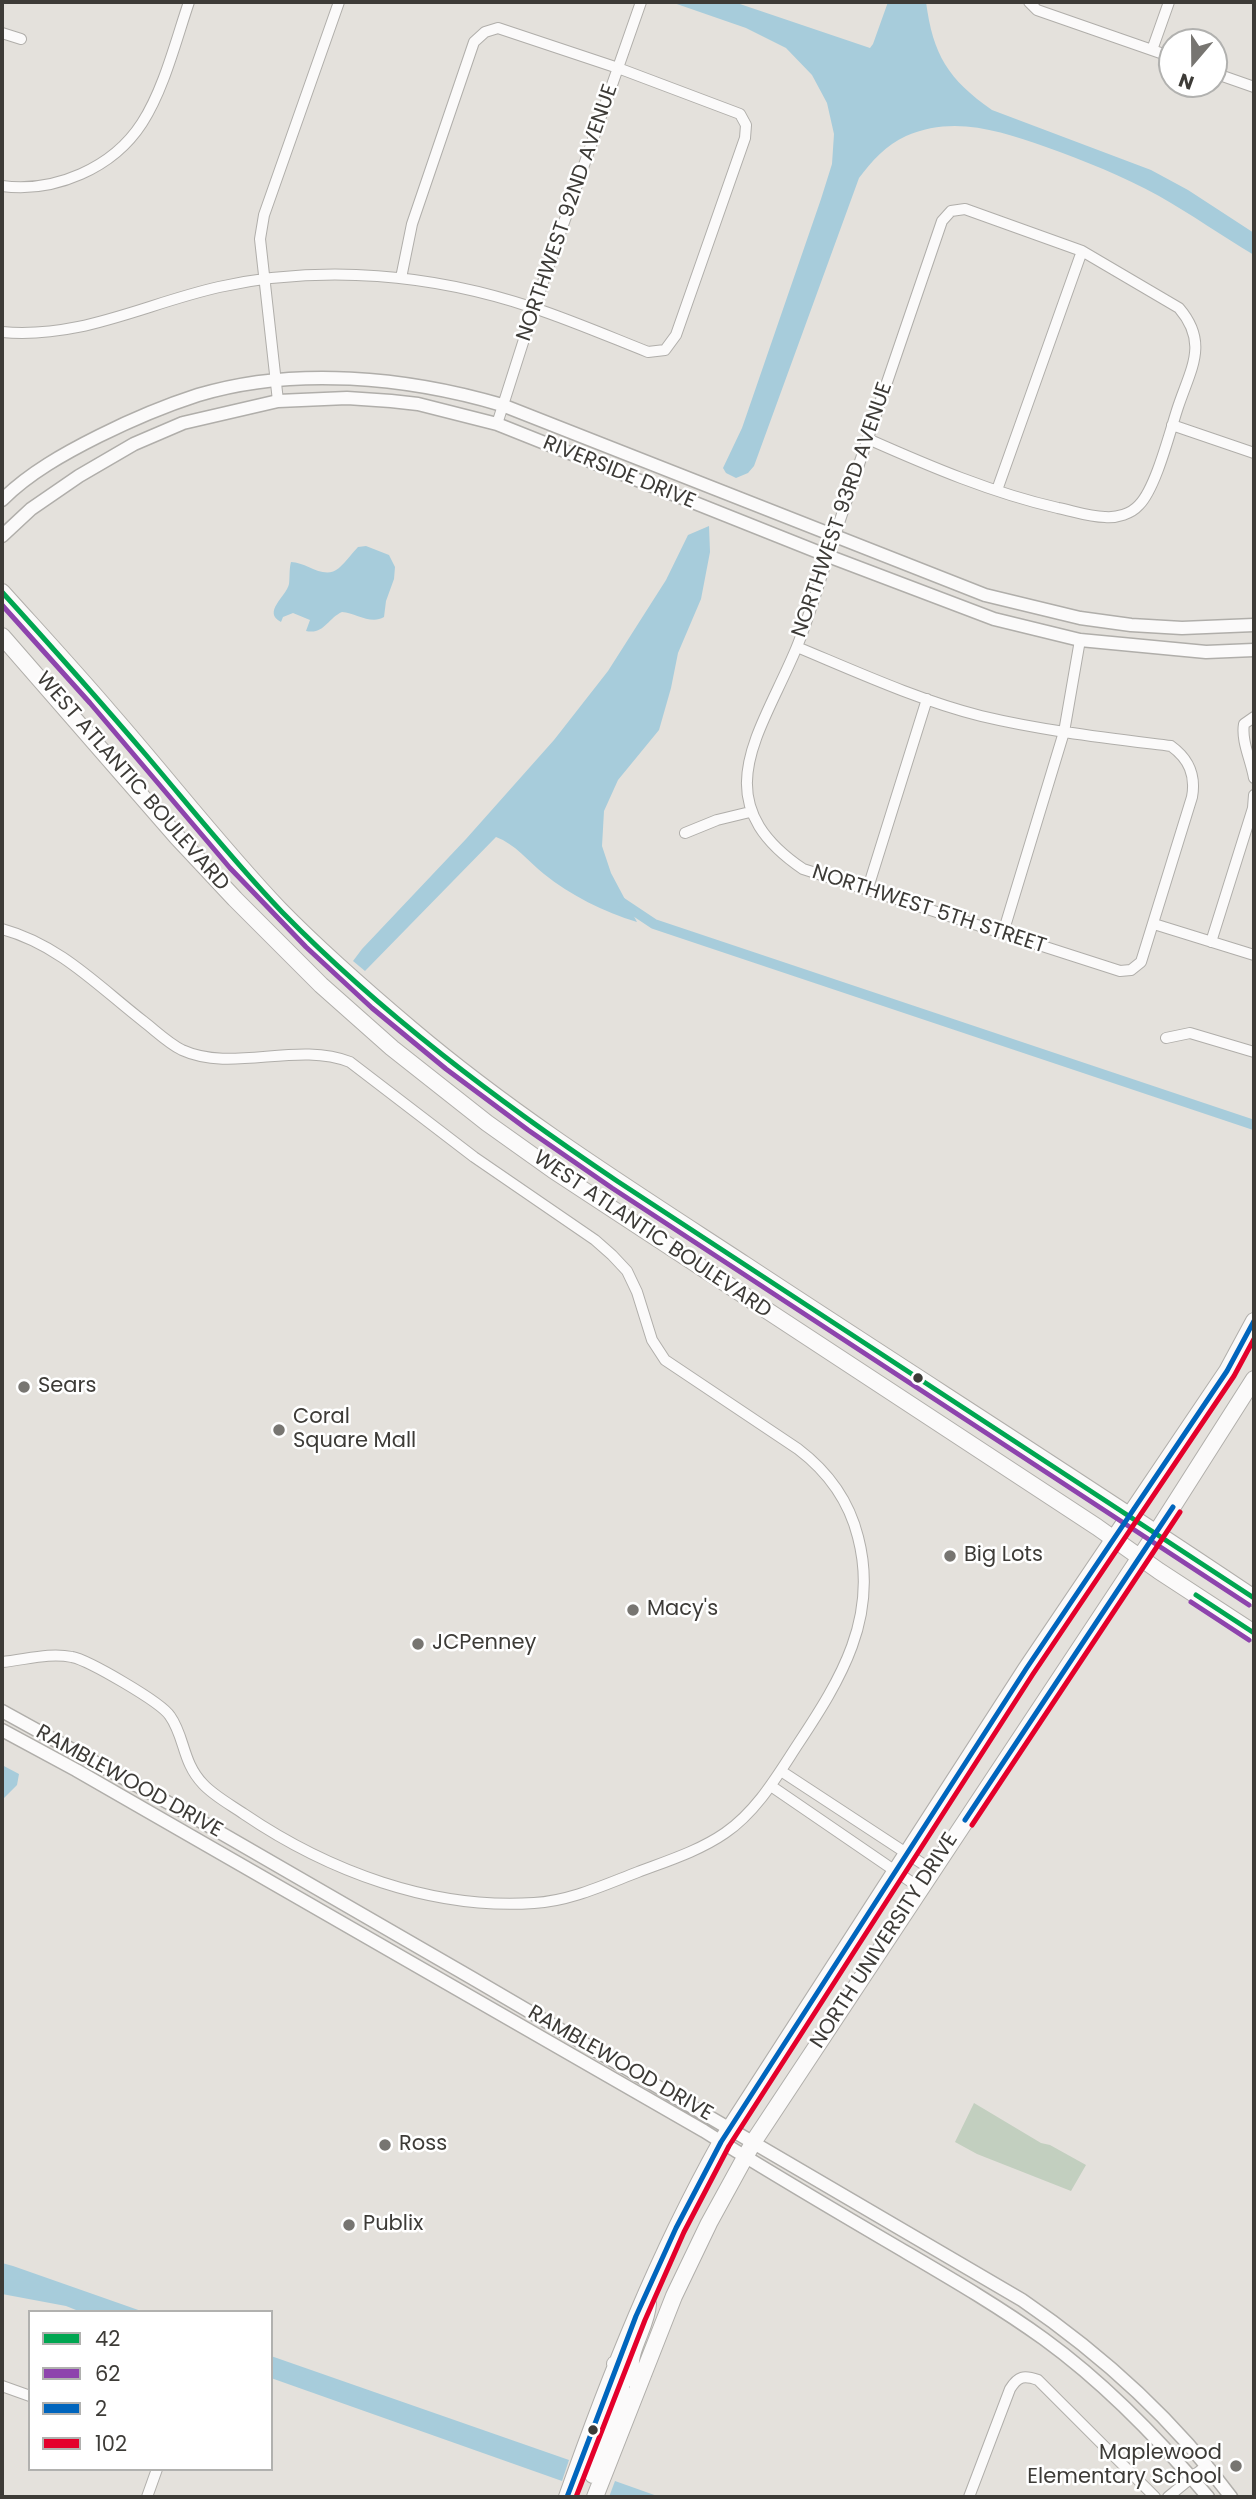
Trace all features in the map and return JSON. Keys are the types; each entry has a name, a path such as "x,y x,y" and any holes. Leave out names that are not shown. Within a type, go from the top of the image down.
{"main road":[{"name":"WEST ATLANTIC BOULEVARD","path":"2,592 282,912 363,988 458,1068 534,1125 1254,1598"},
{"name":"WEST ATLANTIC BOULEVARD","path":"2,636 187,848 282,948 345,1007 459,1102 553,1170 1254,1633"},
{"name":"NORTH UNIVERSITY DRIVE","path":"567,2497 615,2364 685,2206 721,2142 1026,1669 1227,1371 1254,1321"},
{"name":"NORTH UNIVERSITY DRIVE","path":"595,2497 674,2296 709,2223 754,2141 1254,1379"},
{"path":"638,2388 631,2369 636,2343 648,2318 649,2288"},
{"path":"588,2497 587,2493 621,2395 621,2370 615,2364"}],"street":[{"path":"2,186 39,186 80,175 125,145 143,122 155,97 189,2"},
{"path":"278,401 260,239 264,215 339,2"},
{"name":"NORTHWEST 92ND AVENUE","path":"497,424 534,308 640,2"},
{"path":"1029,2 1037,10 1158,52"},
{"path":"1152,50 1169,2"},
{"path":"2,332 71,329 103,323 168,300 263,280 311,275 361,275 401,278 489,295 534,308 648,352 665,350 676,335 745,138 746,125 740,114 618,68 498,29 485,32 474,42 412,224 401,278"},
{"path":"2,33 21,39"},
{"path":"1228,78 1254,87"},
{"name":"NORTHWEST 93RD AVENUE","path":"750,812 746,789 754,741 797,647 942,221 951,211 964,209 1082,251"},
{"path":"868,439 938,470 997,490 1039,504 1105,517 1124,515 1138,507 1148,494 1196,352 1196,335 1179,308 1082,251 997,490"},
{"name":"RIVERSIDE DRIVE","path":"2,500 16,486 74,449 128,421 198,395 275,381 359,378 445,391 502,405 985,595 1080,618 1131,625 1182,628 1254,625"},
{"name":"RIVERSIDE DRIVE","path":"2,536 31,509 79,476 134,444 183,423 278,401 347,398 391,401 418,404 497,424 994,619 1080,640 1206,652 1254,650"},
{"path":"1172,425 1254,453"},
{"path":"1003,933 1065,732 1080,640"},
{"path":"797,647 927,699 978,715 1065,732 1171,746 1190,766 1195,783 1154,923 1254,955"},
{"path":"867,891 927,699"},
{"path":"1254,717 1244,724 1242,734 1251,757 1254,778"},
{"path":"1211,942 1253,808 1254,795"},
{"path":"685,833 717,820 750,812"},
{"name":"NORTHWEST 5TH STREET","path":"750,812 765,837 781,854 803,869 1120,971 1131,970 1141,962 1154,923"},
{"path":"2,929 53,949 182,1050 215,1058 316,1053 335,1056 364,1070 474,1157 594,1240 627,1271 637,1292 652,1340 665,1360 791,1444 821,1469 835,1486 856,1528 865,1573 863,1611 858,1632 836,1684 771,1786 744,1817 725,1833 690,1852 583,1893 531,1903 490,1903 448,1898 391,1885 344,1869 261,1826 204,1785 187,1763 173,1719 161,1706 86,1662 71,1657 46,1656 2,1662"},
{"path":"1166,1038 1190,1033 1254,1052"},
{"name":"RAMBLEWOOD DRIVE","path":"2,1711 176,1807 999,2285 1048,2318 1155,2408 1207,2465 1231,2497"},
{"name":"RAMBLEWOOD DRIVE","path":"2,1730 100,1783 721,2142 971,2290 1045,2340 1141,2422 1208,2497"},
{"path":"780,1771 932,1870"},
{"path":"771,1786 920,1888"},
{"path":"969,2497 1010,2389 1017,2378 1027,2376 1038,2380 1155,2497"},
{"path":"2,2386 28,2395"},
{"path":"1168,2497 1207,2465"},
{"path":"147,2497 156,2471"}],"green space":[{"path":"974,2103 1041,2143 1050,2145 1086,2165 1071,2191 977,2154 955,2142"}],"water":[{"path":"671,2 734,2 870,48 888,2 926,2 938,51 954,76 977,99 992,110 1151,170 1188,190 1254,233 1254,255 1183,210 1118,175 1029,141 994,131 959,126 924,130 906,136 880,154 859,178 754,466 748,473 736,478 726,473 723,468 742,428 821,199 832,164 834,134 827,103 812,75 786,48 746,28"},
{"path":"709,526 710,552 701,599 678,653 659,730 618,780 604,811 602,846 611,873 637,922 576,896 496,837 365,971 353,961 362,949 466,839 554,740 608,671 666,580 688,535"},
{"path":"366,546 389,555 395,567 384,617 374,620 342,612 322,628 312,632 306,631 310,620 293,613 283,617 281,622 276,618 274,609 289,584 291,562 327,573 342,566 358,547"},
{"path":"2,1765 19,1774 17,1785 2,1800"},
{"path":"2,2263 138,2310 76,2310 2,2294"},
{"path":"273,2357 569,2460 562,2481 273,2379"},
{"path":"615,2481 660,2497 609,2497"}],"waterway":[{"path":"621,902 654,924 1254,1125"}],"transit line":[{"name":"42","path":"2,592 282,912 360,986 442,1055 617,1181 1254,1598"},
{"name":"62","path":"2,605 90,703 230,868 306,947 372,1008 446,1069 612,1188 1249,1605"},
{"name":"2","path":"567,2497 636,2316 676,2228 721,2142 1026,1669 1227,1371 1254,1321"},
{"name":"102","path":"576,2497 645,2320 684,2232 729,2146 1033,1674 1234,1376 1254,1339"},
{"name":"2","path":"965,1820 1173,1507"},
{"name":"102","path":"972,1825 1180,1512"},
{"name":"42","path":"1196,1595 1254,1633"},
{"name":"62","path":"1191,1602 1249,1640"}],"place":[{"name":"Sears","path":"24,1387"},
{"name":"Coral Square Mall","path":"279,1430"},
{"name":"Big Lots","path":"950,1556"},
{"name":"Macy's","path":"633,1610"},
{"name":"JCPenney","path":"418,1644"},
{"name":"Ross","path":"385,2145"},
{"name":"Publix","path":"349,2225"},
{"name":"Maplewood Elementary School","path":"1236,2466"}]}
